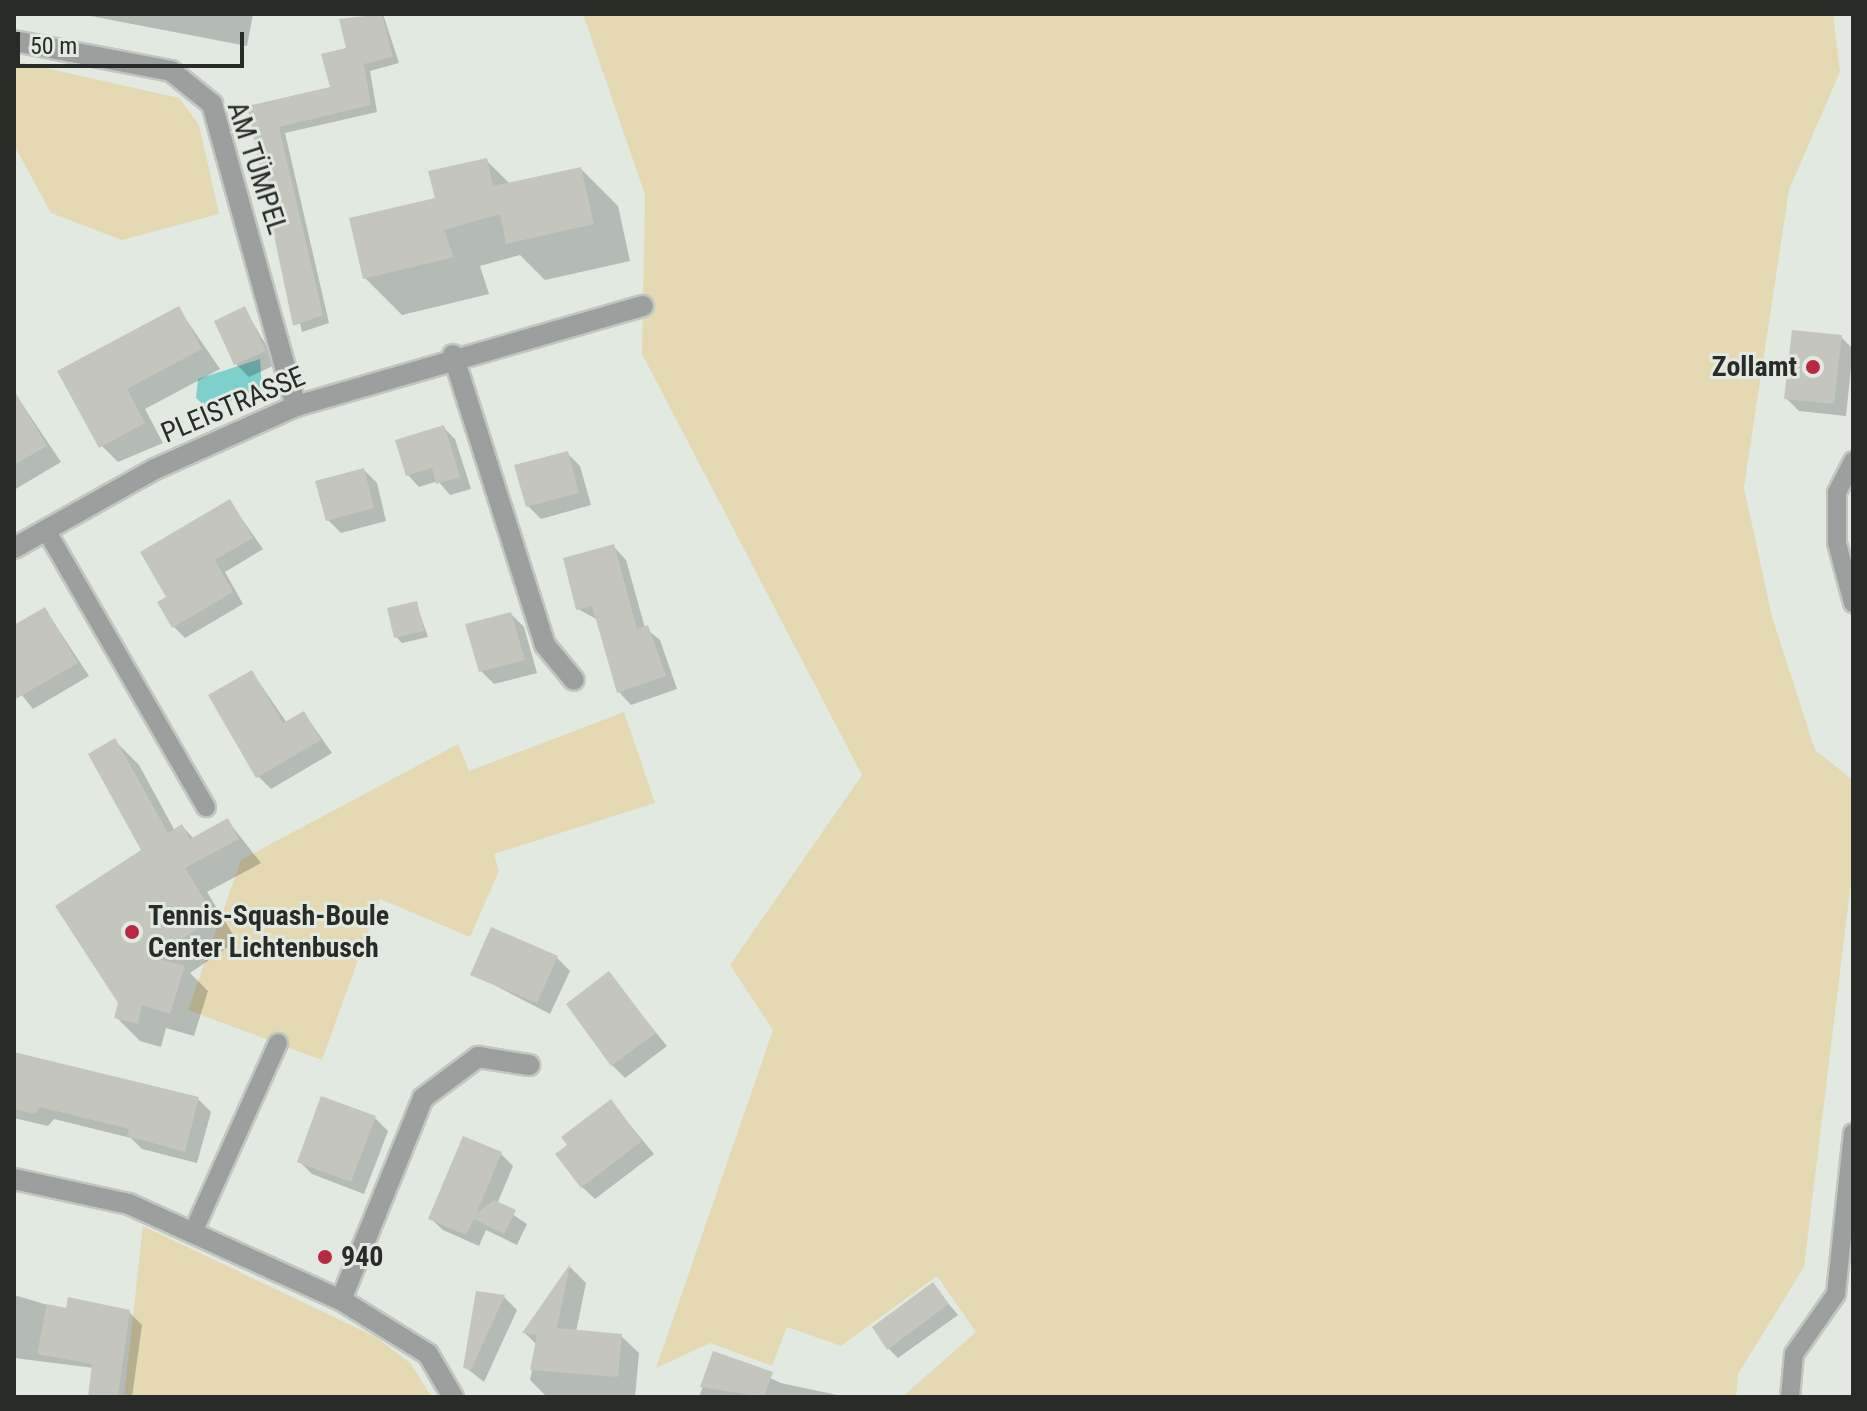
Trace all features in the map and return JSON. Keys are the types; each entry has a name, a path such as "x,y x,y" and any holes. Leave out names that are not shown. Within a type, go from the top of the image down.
{"street":[{"name":"AM TÜMPEL","path":"14,41 171,71 212,104 296,406"},
{"name":"PLEISTRASSE","path":"14,548 155,469 296,406 453,355 643,306"},
{"path":"453,355 545,645 574,680"},
{"path":"341,1300 423,1098 478,1057 529,1065"},
{"path":"14,1179 129,1204 194,1230 341,1300 428,1354 453,1397"}],"lane":[{"path":"1853,461 1837,493 1837,543 1853,603"},
{"path":"46,530 206,807"},
{"path":"194,1230 278,1043"},
{"path":"1836,1294 1853,1133"},
{"path":"1790,1397 1794,1354 1836,1294 1853,1284"}],"shaded area":[{"path":"583,14 1833,14 1840,72 1789,190 1744,487 1772,617 1815,750 1853,780 1853,866 1804,1267 1738,1374 1736,1397 902,1397 976,1332 937,1276 841,1346 787,1327 772,1366 710,1343 656,1368 773,1030 730,965 862,775 642,354 645,195"},
{"path":"14,61 179,98 199,125 219,214 122,240 51,213 14,145"},
{"path":"624,712 655,803 494,854 499,871 470,937 380,899 322,1060 188,1010 241,860 458,744 469,771"},
{"path":"143,1226 376,1337 410,1363 432,1397 124,1397"}],"water":[{"path":"260,359 262,389 208,409 196,398 198,379"}],"building":[{"path":"382,14 393,57 364,64 371,105 279,127 323,315 293,326 247,106 330,87 321,54 346,48 339,19"},
{"path":"487,158 493,186 581,167 594,224 506,244 500,214 444,230 454,257 363,279 349,218 435,198 428,171"},
{"path":"179,306 202,349 127,389 145,423 99,448 57,371"},
{"path":"245,306 266,351 234,365 214,321"},
{"name":"Zollamt","path":"1792,330 1842,335 1834,404 1784,399"},
{"path":"14,390 47,446 14,465"},
{"path":"444,425 460,477 436,484 432,468 406,476 395,440"},
{"path":"568,451 579,493 526,507 514,465"},
{"path":"364,468 374,508 326,521 315,481"},
{"path":"230,499 253,538 215,560 233,592 172,628 157,602 166,597 140,552"},
{"path":"614,544 637,629 648,625 666,676 617,693 592,606 576,610 563,558"},
{"path":"417,601 424,631 394,638 387,608"},
{"path":"45,607 78,663 14,700 14,625"},
{"path":"511,612 525,660 479,672 465,624"},
{"path":"252,670 283,723 304,711 321,740 256,778 208,695"},
{"name":"Tennis-Squash-Boule Center Lichtenbusch","path":"115,738 168,833 182,824 190,839 228,818 239,839 185,868 215,917 154,958 185,966 170,1014 142,1005 138,1024 114,1018 118,1003 55,906 141,850 88,754"},
{"path":"491,927 558,956 537,1003 470,975"},
{"path":"609,971 656,1033 611,1066 566,1004"},
{"path":"14,1052 199,1097 185,1152 127,1136 129,1129 40,1107 35,1114 14,1109"},
{"path":"321,1096 376,1116 351,1182 297,1162"},
{"path":"611,1099 642,1141 581,1188 555,1154 567,1145 561,1137"},
{"path":"463,1136 502,1152 476,1214 494,1200 516,1210 504,1234 474,1219 466,1235 428,1219"},
{"path":"570,1264 557,1328 622,1334 618,1377 530,1370 537,1335 522,1333"},
{"path":"933,1282 949,1304 887,1350 872,1327"},
{"path":"476,1291 505,1295 471,1370 463,1368"},
{"path":"68,1297 130,1310 118,1397 88,1397 92,1364 37,1354 47,1304 66,1308"},
{"path":"713,1351 773,1372 764,1397 700,1387"}],"place":[{"name":"Zollamt","path":"1813,367"},
{"name":"Tennis-Squash-Boule Center Lichtenbusch","path":"132,932"},
{"name":"940","path":"325,1257"}]}
